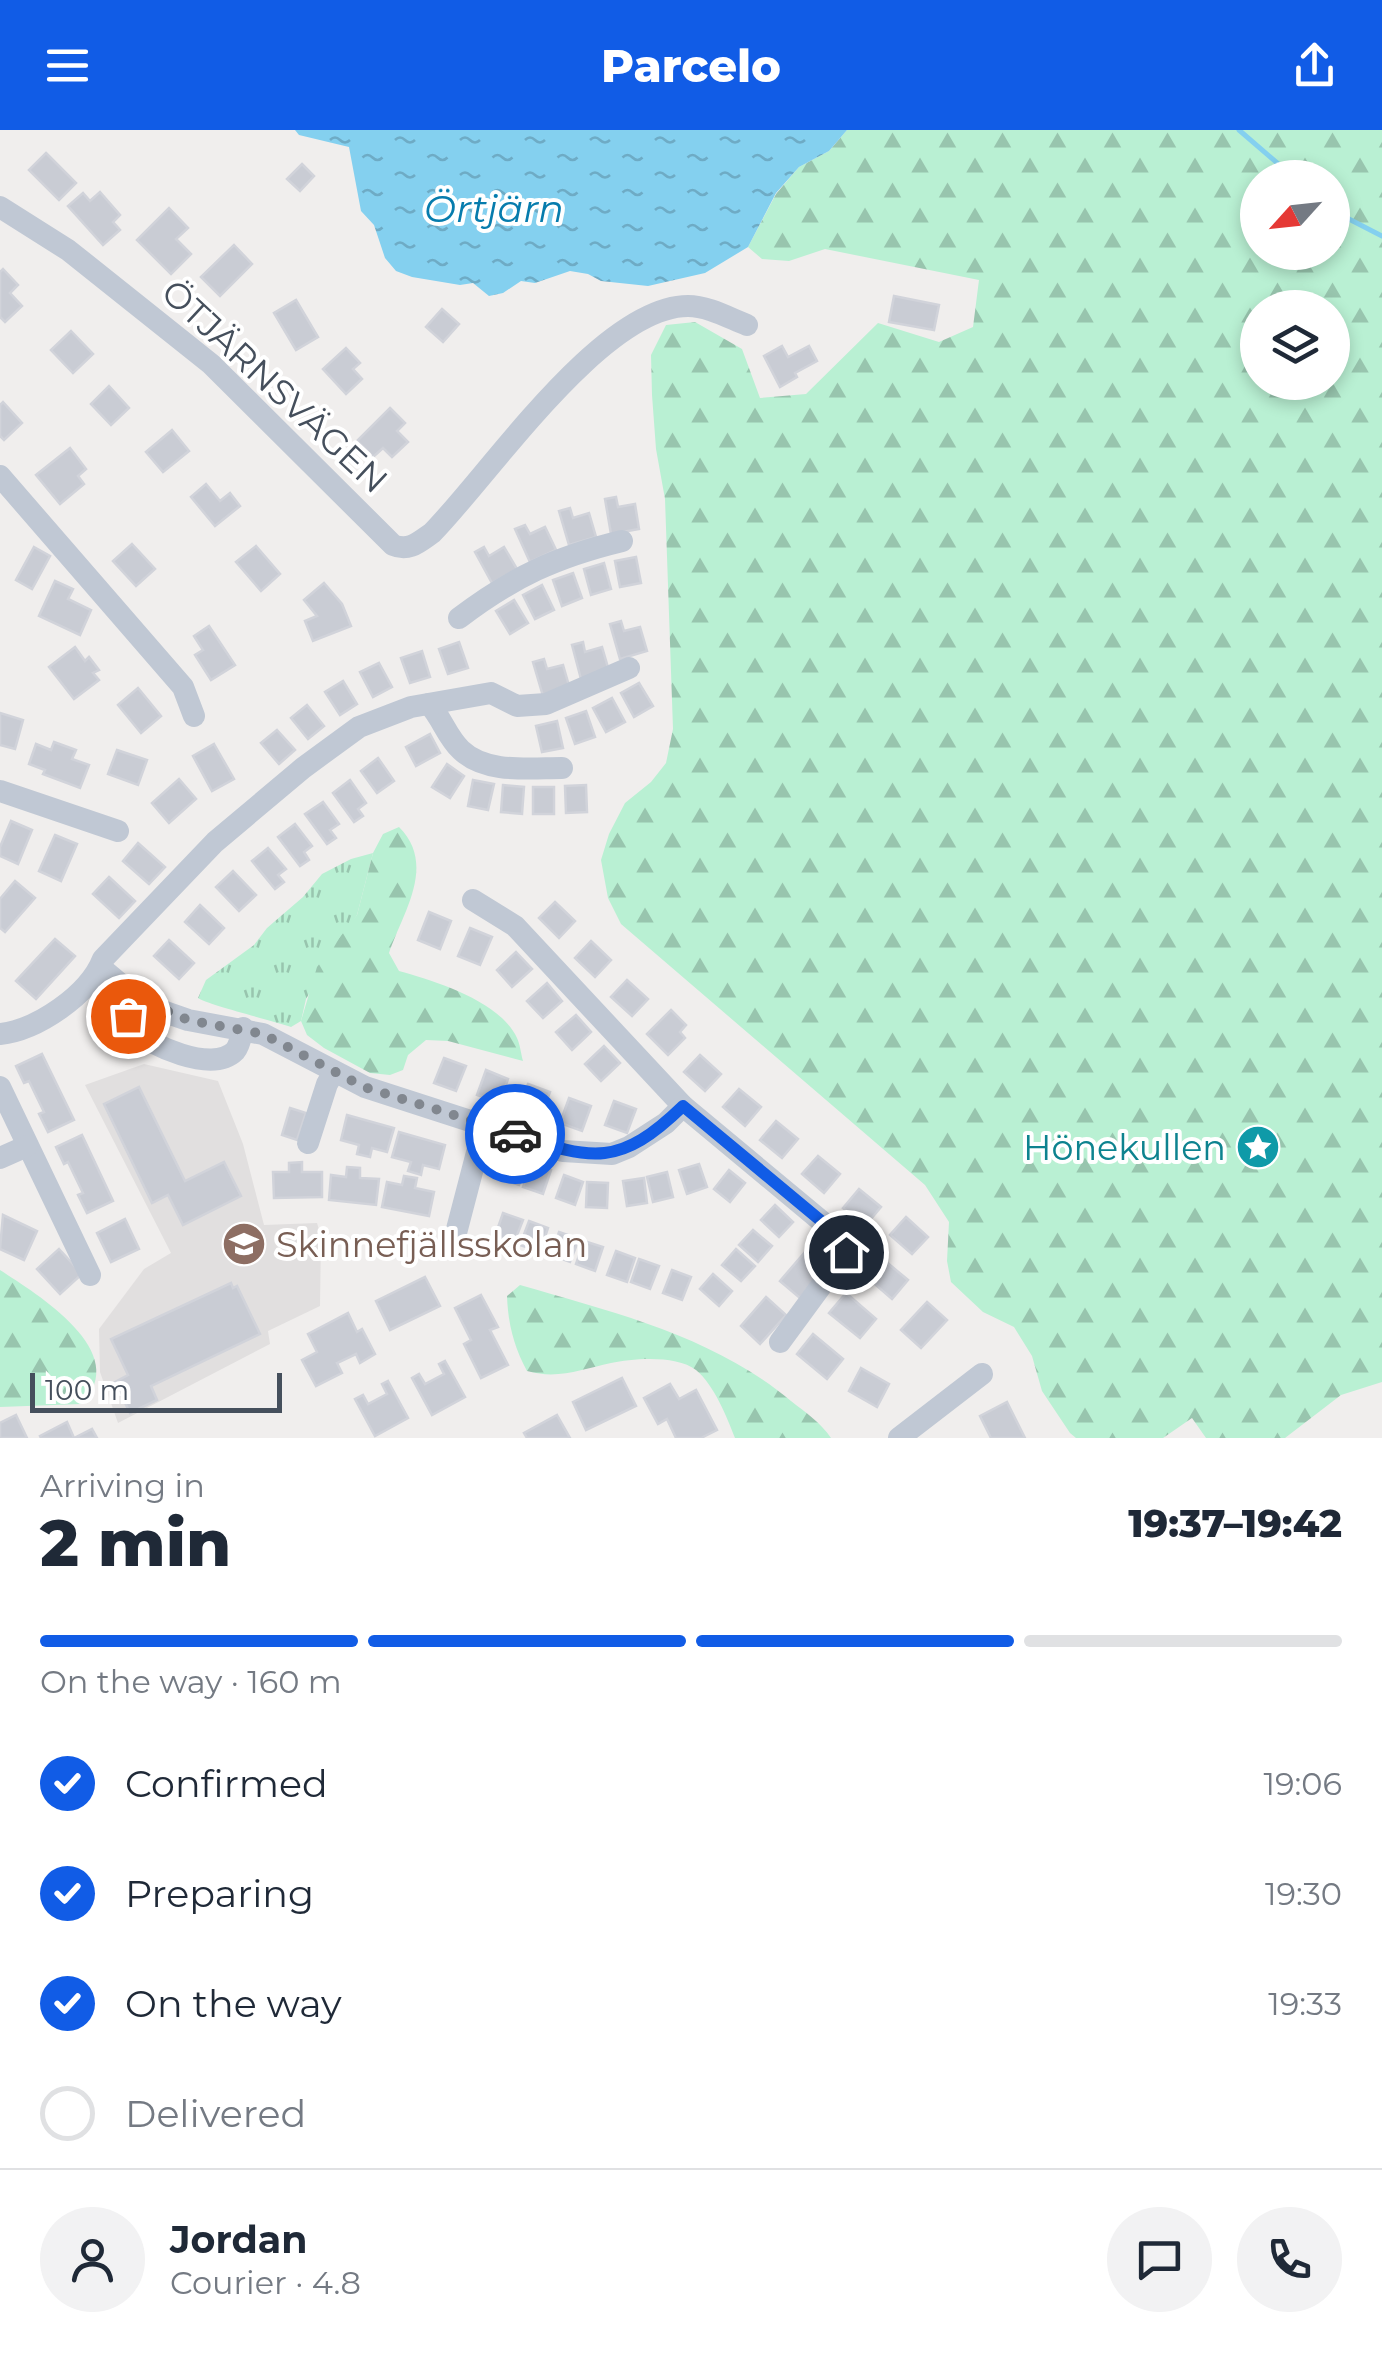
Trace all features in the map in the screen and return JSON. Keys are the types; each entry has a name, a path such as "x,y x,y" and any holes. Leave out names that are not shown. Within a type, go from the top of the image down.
{"street":[{"name":"ÖTJÄRNSVÄGEN","path":"0,207 68,250 211,364 393,546 401,549 414,546 432,533 574,373 618,334 658,313 689,306 747,325"},
{"path":"0,476 184,687 194,716"},
{"path":"459,618 520,576 580,551 622,541"},
{"path":"0,1034 41,1022 67,1002 215,842 359,727 387,714 491,692 516,706 546,704 629,668"},
{"path":"430,704 461,750 474,759 510,768 562,768"},
{"path":"0,791 118,831"},
{"path":"473,900 514,926 683,1106 826,1225 846,1252 780,1342"},
{"path":"100,967 137,998 188,1020 243,1028 289,1046 364,1087 563,1151 612,1154 666,1123 683,1106"},
{"path":"137,998 128,1016 130,1028 163,1048 204,1059 222,1059 238,1047 243,1028"},
{"path":"308,1143 326,1084 334,1072"},
{"path":"0,1088 90,1275"},
{"path":"456,1233 487,1124"},
{"path":"0,1158 27,1146"},
{"path":"899,1438 982,1374"}],"shaded area":[{"name":"Skinnefjällsskolan","path":"144,1064 218,1081 243,1144 264,1225 317,1223 321,1236 320,1306 268,1331 270,1344 118,1423 100,1372 99,1329 144,1269 171,1253 85,1085"}],"green space":[{"path":"847,130 1382,130 1382,1382 1341,1395 1285,1438 1206,1438 1192,1418 1163,1438 1076,1438 1042,1391 1032,1356 1014,1327 983,1312 951,1282 947,1261 949,1222 925,1185 621,924 608,898 601,860 609,834 625,803 651,782 666,763 673,729 665,499 656,449 651,355 666,325 695,322 742,349 760,398 806,394 878,323 939,342 973,327 979,280 825,249 789,261 762,259 748,247 776,194 799,167 829,151"},
{"path":"399,827 410,842 416,873 414,889 389,953 399,971 465,994 496,1013 517,1038 523,1061 448,1041 426,1040 408,1055 403,1070 390,1075 370,1073 307,1035 301,1021 317,967 357,915 373,853 383,834"},
{"path":"373,853 357,915 306,999 301,1021 291,1027 198,998 206,980 254,945 322,874"},
{"path":"0,1270 56,1309 88,1346 96,1365 94,1385 81,1404 0,1407"},
{"path":"520,1285 662,1329 729,1359 812,1418 831,1438 735,1438 709,1384 696,1370 678,1362 631,1360 560,1374 527,1371 510,1326 507,1296"}],"water":[{"name":"Örtjärn","path":"295,130 847,130 829,151 799,167 776,193 748,247 705,273 648,286 601,281 570,271 535,283 521,281 503,293 489,296 473,283 460,285 396,271 385,258 374,225 361,211 349,147 299,135"}],"building":[{"path":"46,153 76,183 59,200 29,170"},
{"path":"302,164 314,176 300,191 287,179"},
{"path":"100,192 120,215 113,222 120,230 103,245 68,206 83,193 90,201"},
{"path":"169,208 188,228 176,239 191,254 171,274 137,240"},
{"path":"234,245 252,264 220,296 201,277"},
{"path":"3,269 18,285 10,293 22,306 5,322 0,317"},
{"path":"894,296 939,305 934,330 889,322"},
{"path":"296,300 318,337 296,350 274,313"},
{"path":"442,309 459,324 443,342 426,327"},
{"path":"71,331 93,354 73,373 51,350"},
{"path":"782,346 788,357 809,346 817,361 780,387 764,356"},
{"path":"346,348 360,363 353,369 362,379 346,394 323,369"},
{"path":"109,386 129,408 111,425 91,404"},
{"path":"3,402 22,423 4,440 0,436"},
{"path":"390,408 405,423 397,431 408,442 392,457 383,448 373,457 357,441"},
{"path":"172,430 189,451 163,472 146,452"},
{"path":"70,448 86,469 78,476 84,484 60,504 36,475"},
{"path":"206,484 220,501 230,493 240,506 215,526 191,497"},
{"path":"616,497 618,507 635,504 639,529 611,534 605,499"},
{"path":"570,508 573,518 589,513 596,537 569,545 559,511"},
{"path":"525,525 530,534 545,527 556,550 530,562 515,529"},
{"path":"132,544 155,569 136,586 113,561"},
{"path":"256,546 280,574 261,591 236,562"},
{"path":"34,547 50,556 32,589 16,580"},
{"path":"484,547 489,556 504,547 517,569 492,583 475,552"},
{"path":"636,557 641,583 620,587 615,561"},
{"path":"604,563 611,589 591,595 584,569"},
{"path":"573,573 582,598 562,606 553,580"},
{"path":"55,581 73,589 68,599 91,610 80,635 39,616"},
{"path":"324,583 342,604 351,626 313,641 305,621 317,616 304,600"},
{"path":"542,585 554,610 535,619 523,595"},
{"path":"514,600 528,623 510,634 496,611"},
{"path":"621,621 624,631 640,627 647,651 620,659 610,624"},
{"path":"209,626 235,665 211,680 195,655 203,650 194,636"},
{"path":"459,642 468,668 448,674 439,649"},
{"path":"583,642 585,652 602,647 609,671 581,679 572,645"},
{"path":"75,647 85,661 89,657 99,670 93,673 99,680 74,699 49,667"},
{"path":"422,651 430,677 410,683 401,658"},
{"path":"544,659 547,669 563,665 570,689 543,696 533,662"},
{"path":"379,663 392,687 373,697 360,672"},
{"path":"343,681 357,704 340,715 325,692"},
{"path":"639,683 653,706 634,717 621,693"},
{"path":"138,688 161,716 141,733 118,705"},
{"path":"612,698 625,722 606,732 593,708"},
{"path":"307,705 324,726 308,739 291,718"},
{"path":"586,711 595,737 575,744 566,718"},
{"path":"0,713 23,720 15,749 0,745"},
{"path":"557,721 563,748 542,752 536,726"},
{"path":"277,730 295,750 279,764 261,743"},
{"path":"430,734 440,753 416,766 406,747"},
{"path":"54,742 76,750 72,759 89,765 80,788 43,774 45,770 29,764 36,744 51,750"},
{"path":"214,744 234,779 212,791 193,756"},
{"path":"117,750 147,760 138,785 108,774"},
{"path":"378,758 394,781 377,793 361,771"},
{"path":"447,764 464,776 450,798 432,787"},
{"path":"179,779 196,799 169,823 152,803"},
{"path":"350,780 366,803 358,809 363,816 354,822 333,793"},
{"path":"473,780 494,784 488,810 468,806"},
{"path":"503,785 524,787 522,814 501,812"},
{"path":"586,785 587,812 566,813 565,786"},
{"path":"533,787 554,787 554,814 533,814"},
{"path":"323,802 339,824 330,830 336,838 327,844 305,814"},
{"path":"11,821 32,830 18,864 0,856"},
{"path":"295,824 312,846 304,852 309,860 300,866 278,837"},
{"path":"55,835 77,844 61,881 39,871"},
{"path":"138,843 165,867 149,884 123,861"},
{"path":"268,848 286,869 278,875 284,882 275,889 252,861"},
{"path":"233,871 256,895 239,911 216,887"},
{"path":"109,877 135,901 119,918 93,894"},
{"path":"15,881 35,898 5,932 0,928 0,899"},
{"path":"555,902 575,921 559,938 539,918"},
{"path":"200,905 224,928 209,944 185,922"},
{"path":"429,912 451,921 440,949 418,940"},
{"path":"470,928 492,937 480,965 458,956"},
{"path":"55,939 75,956 36,999 16,981"},
{"path":"169,940 194,963 179,979 154,956"},
{"path":"591,941 611,960 595,977 575,958"},
{"path":"516,952 532,969 512,987 497,970"},
{"path":"627,980 648,999 632,1016 611,997"},
{"path":"547,983 562,1001 543,1018 527,1001"},
{"path":"671,1010 686,1025 680,1032 685,1038 668,1055 647,1034"},
{"path":"576,1015 591,1032 572,1050 556,1032"},
{"path":"604,1046 620,1063 601,1081 585,1064"},
{"path":"42,1054 74,1120 48,1132 39,1114 44,1112 29,1081 24,1083 16,1066"},
{"path":"700,1055 721,1074 705,1091 684,1072"},
{"path":"444,1058 466,1066 456,1091 434,1083"},
{"path":"486,1070 508,1079 500,1103 477,1095"},
{"path":"528,1084 550,1092 541,1117 519,1109"},
{"path":"139,1087 185,1181 224,1162 241,1196 183,1225 168,1195 152,1203 104,1104"},
{"path":"739,1089 761,1107 745,1126 723,1107"},
{"path":"569,1098 591,1106 582,1131 560,1123"},
{"path":"614,1101 636,1109 627,1133 605,1125"},
{"path":"290,1108 306,1113 297,1140 282,1135"},
{"path":"347,1115 394,1128 387,1152 372,1148 370,1157 357,1154 359,1145 341,1140"},
{"path":"776,1121 798,1139 782,1158 760,1140"},
{"path":"399,1132 445,1145 439,1169 423,1165 421,1175 408,1171 411,1162 392,1157"},
{"path":"82,1135 113,1201 87,1213 78,1195 83,1193 56,1147"},
{"path":"508,1155 527,1162 519,1185 499,1178"},
{"path":"818,1156 840,1174 824,1193 802,1174"},
{"path":"302,1162 302,1172 322,1172 322,1197 274,1198 273,1172 289,1172 289,1163"},
{"path":"532,1163 551,1170 543,1194 523,1187"},
{"path":"699,1164 707,1187 687,1194 679,1170"},
{"path":"347,1167 360,1168 360,1178 379,1179 376,1205 329,1200 331,1175 346,1177"},
{"path":"729,1170 745,1183 730,1202 714,1189"},
{"path":"667,1172 673,1197 653,1202 647,1177"},
{"path":"564,1175 583,1182 575,1205 556,1198"},
{"path":"404,1176 417,1178 415,1188 434,1192 429,1216 382,1207 387,1182 402,1185"},
{"path":"644,1178 647,1203 627,1206 623,1181"},
{"path":"587,1182 608,1183 607,1208 586,1207"},
{"path":"859,1189 881,1207 865,1226 843,1208"},
{"path":"775,1205 793,1222 779,1237 761,1220"},
{"path":"503,1213 523,1220 514,1243 495,1236"},
{"path":"3,1215 37,1231 24,1260 0,1249"},
{"path":"906,1217 928,1237 912,1254 890,1235"},
{"path":"125,1219 139,1249 111,1262 97,1233"},
{"path":"529,1221 548,1228 540,1252 520,1245"},
{"path":"753,1230 772,1246 758,1262 739,1245"},
{"path":"559,1232 579,1239 570,1262 551,1255"},
{"path":"584,1241 603,1247 595,1271 576,1264"},
{"path":"59,1249 82,1274 60,1294 37,1269"},
{"path":"736,1249 755,1266 741,1281 722,1265"},
{"path":"616,1251 635,1258 627,1282 607,1275"},
{"path":"805,1252 825,1269 800,1298 780,1281"},
{"path":"878,1255 908,1280 892,1299 862,1273"},
{"path":"639,1259 659,1266 650,1289 631,1282"},
{"path":"672,1270 691,1277 682,1300 663,1293"},
{"path":"713,1274 732,1291 719,1306 700,1289"},
{"path":"425,1277 440,1306 390,1330 376,1301"},
{"path":"231,1283 233,1288 237,1286 260,1334 151,1386 157,1400 130,1413 115,1382 128,1375 111,1339"},
{"path":"846,1293 876,1319 860,1338 829,1313"},
{"path":"481,1295 498,1327 490,1330 508,1365 481,1378 464,1344 471,1340 455,1308"},
{"path":"766,1297 786,1315 760,1344 741,1326"},
{"path":"927,1302 947,1320 921,1348 901,1330"},
{"path":"348,1313 375,1354 360,1363 356,1354 337,1363 342,1373 316,1386 302,1360 317,1352 308,1334"},
{"path":"813,1334 843,1359 827,1379 797,1354"},
{"path":"445,1361 465,1397 432,1415 412,1378 419,1374 425,1384 444,1374 439,1364"},
{"path":"861,1368 889,1384 877,1407 849,1391"},
{"path":"622,1378 636,1406 586,1430 573,1402"},
{"path":"388,1381 408,1418 375,1436 355,1399 363,1395 368,1404 387,1394 382,1384"},
{"path":"670,1384 679,1399 696,1390 717,1430 701,1438 676,1438 667,1419 658,1424 644,1398"},
{"path":"1007,1402 1025,1438 991,1438 980,1416"},
{"path":"16,1415 27,1438 0,1438 0,1423"},
{"path":"557,1415 570,1438 527,1438 524,1433"},
{"path":"67,1422 74,1438 41,1438 40,1436"},
{"path":"92,1429 97,1438 74,1438"}],"waterway":[{"path":"1239,130 1274,160"},
{"path":"1350,220 1382,236"}],"way so far":[{"path":"128,1016 137,998 188,1020 263,1034 364,1087 515,1134"}],"place":[{"name":"Hönekullen","path":"1258,1147"},
{"name":"Skinnefjällsskolan","path":"244,1244"}],"route":[{"path":"515,1134 563,1151 612,1154 666,1123 683,1106 826,1225 846,1252"}]}
